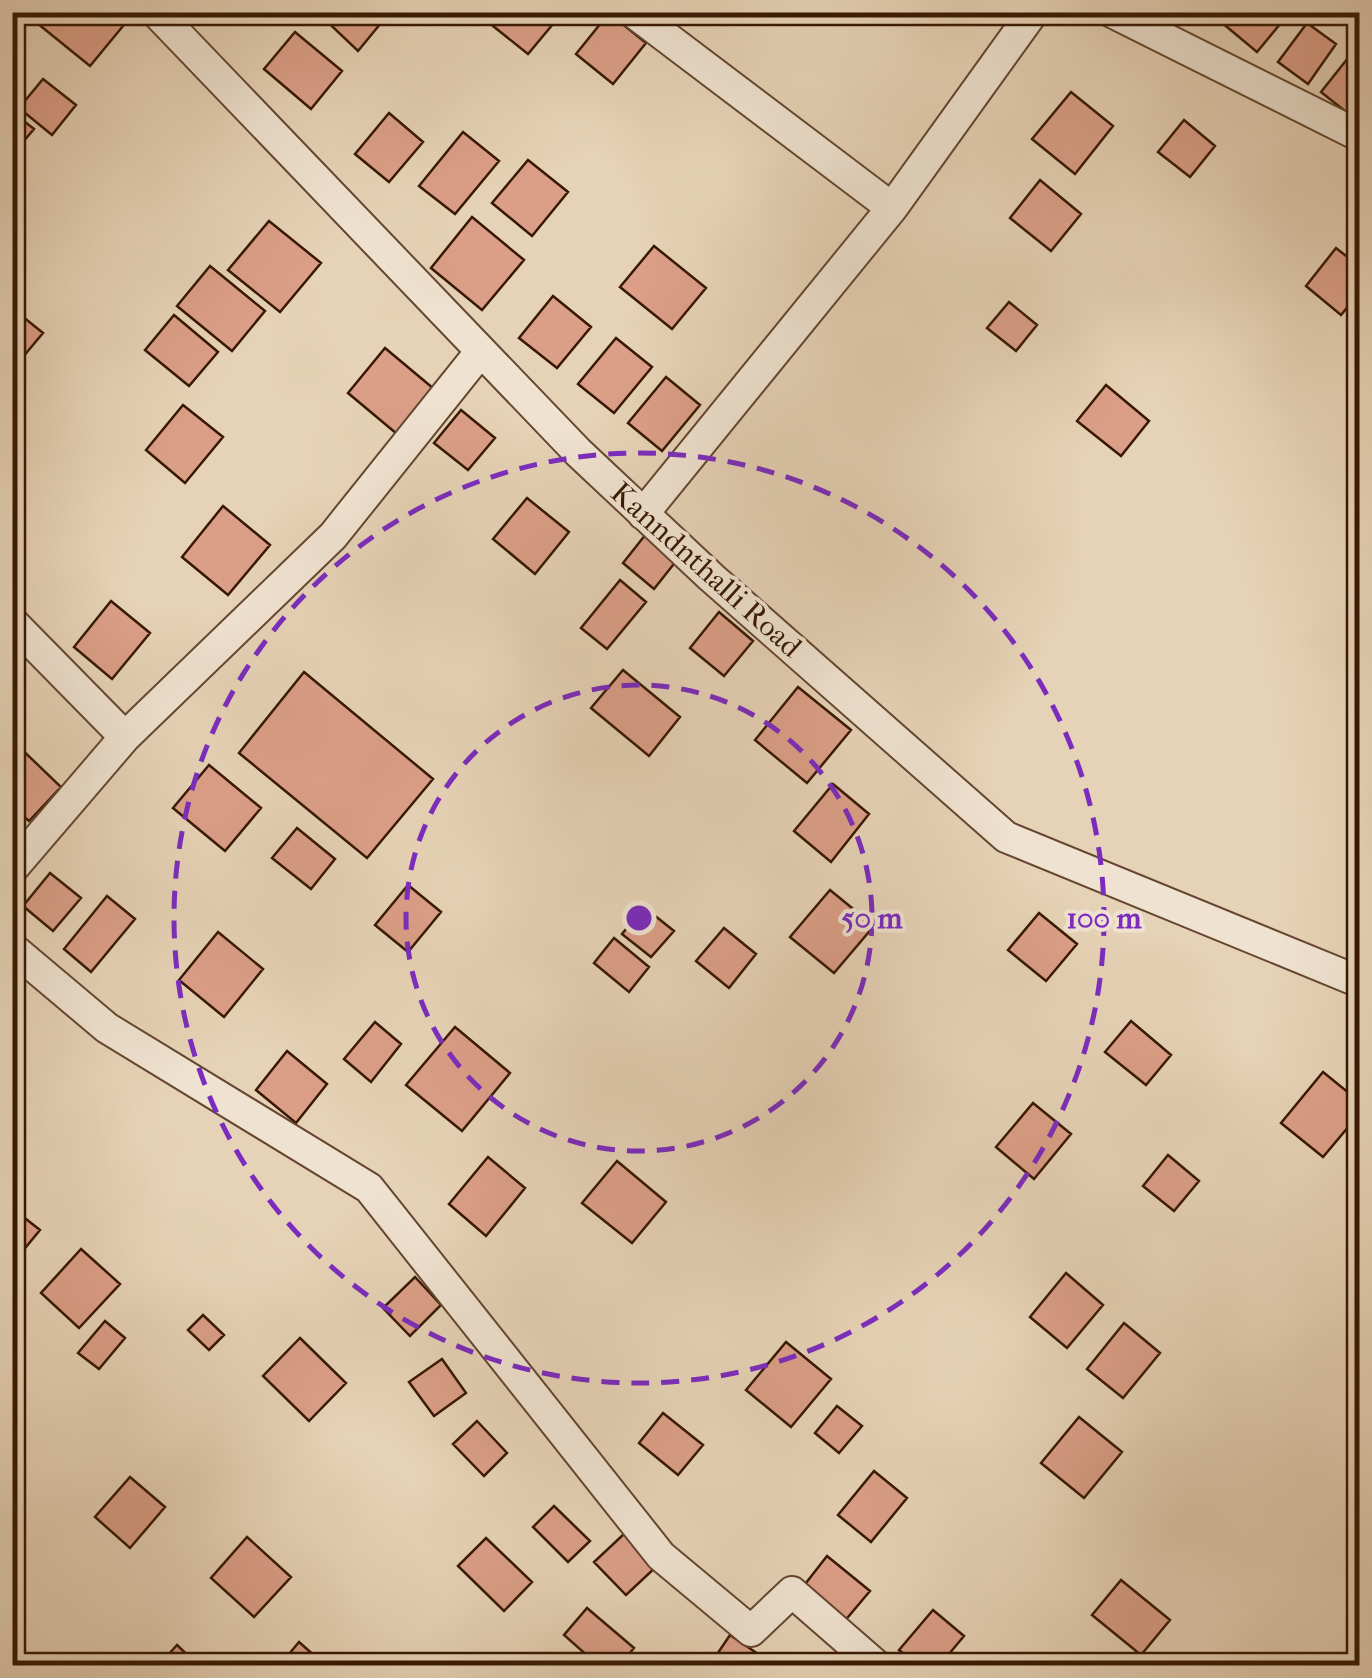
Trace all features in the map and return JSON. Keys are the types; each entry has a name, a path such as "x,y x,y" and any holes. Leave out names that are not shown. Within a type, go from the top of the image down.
{"street":[{"name":"Kanndnthalli Road","path":"156,12 643,514 1006,837 1360,982"},
{"path":"633,12 892,208"},
{"path":"643,514 892,208 1033,12"},
{"path":"1112,12 1360,136"},
{"path":"12,869 125,737 333,536 481,351"},
{"path":"12,622 125,737"},
{"path":"12,948 107,1028 370,1188 662,1556 752,1632 792,1592 877,1666"}],"building":[{"path":"37,12 119,12 128,20 90,66 32,19"},
{"path":"317,12 390,12 358,51"},
{"path":"504,12 563,12 528,54 493,26"},
{"path":"1229,12 1290,12 1257,52 1221,22"},
{"path":"609,13 646,43 613,84 576,54"},
{"path":"1307,23 1336,44 1308,84 1278,62"},
{"path":"295,32 342,71 311,109 264,69"},
{"path":"1348,58 1360,67 1360,123 1321,92"},
{"path":"43,79 76,105 52,135 19,108"},
{"path":"1071,92 1113,126 1075,174 1032,139"},
{"path":"12,112 34,129 12,155"},
{"path":"389,113 423,142 389,182 355,154"},
{"path":"1184,120 1215,146 1190,177 1158,152"},
{"path":"463,132 499,161 455,214 419,186"},
{"path":"528,160 568,192 532,236 492,203"},
{"path":"1040,180 1081,214 1051,251 1010,218"},
{"path":"472,217 524,260 482,310 431,268"},
{"path":"269,221 321,263 280,312 228,270"},
{"path":"654,246 706,288 672,329 620,287"},
{"path":"1336,248 1360,267 1360,292 1341,315 1306,286"},
{"path":"210,266 265,311 232,351 177,306"},
{"path":"553,296 591,327 557,368 519,338"},
{"path":"1009,302 1037,325 1016,351 987,328"},
{"path":"12,308 43,333 12,370"},
{"path":"174,315 218,352 189,386 145,350"},
{"path":"616,338 652,367 614,413 578,384"},
{"path":"385,348 434,389 397,434 348,393"},
{"path":"666,377 700,405 662,451 628,423"},
{"path":"1106,385 1149,421 1121,456 1077,421"},
{"path":"183,405 223,437 185,483 146,450"},
{"path":"461,410 495,438 468,470 434,443"},
{"path":"527,498 569,532 535,574 493,539"},
{"path":"223,506 270,545 228,595 182,557"},
{"path":"646,534 677,560 654,589 623,563"},
{"path":"620,580 646,602 607,649 581,628"},
{"path":"111,601 150,633 112,679 74,647"},
{"path":"719,612 753,641 724,676 690,648"},
{"path":"623,670 680,717 649,756 591,708"},
{"path":"304,672 433,779 367,858 239,753"},
{"path":"798,687 851,730 807,783 755,740"},
{"path":"13,741 61,787 29,821 12,806"},
{"path":"209,765 261,808 225,851 173,808"},
{"path":"833,784 869,814 831,862 794,831"},
{"path":"297,828 335,859 311,889 272,858"},
{"path":"50,873 81,898 53,931 23,906"},
{"path":"408,885 441,912 408,952 375,925"},
{"path":"830,890 874,926 834,973 790,937"},
{"path":"107,896 135,919 91,972 64,949"},
{"path":"644,907 674,931 651,957 622,934"},
{"path":"1039,913 1077,944 1046,981 1008,950"},
{"path":"724,928 756,954 729,988 696,961"},
{"path":"218,932 263,969 224,1017 179,980"},
{"path":"614,938 649,967 629,992 594,963"},
{"path":"1131,1021 1171,1055 1146,1085 1105,1052"},
{"path":"375,1022 401,1044 371,1082 344,1059"},
{"path":"455,1027 510,1073 462,1131 406,1085"},
{"path":"287,1051 327,1084 296,1123 256,1090"},
{"path":"1323,1072 1360,1102 1360,1113 1323,1157 1281,1123"},
{"path":"1033,1103 1071,1134 1034,1179 996,1147"},
{"path":"1168,1155 1199,1181 1174,1211 1143,1186"},
{"path":"488,1157 525,1188 486,1236 449,1204"},
{"path":"617,1161 666,1202 632,1243 582,1203"},
{"path":"12,1208 40,1230 12,1264"},
{"path":"81,1249 120,1284 79,1328 41,1293"},
{"path":"1066,1273 1103,1305 1067,1348 1030,1317"},
{"path":"415,1277 441,1305 410,1336 383,1308"},
{"path":"203,1315 224,1335 209,1350 188,1330"},
{"path":"105,1321 125,1338 99,1369 78,1353"},
{"path":"1124,1323 1160,1353 1123,1398 1087,1369"},
{"path":"300,1338 346,1383 309,1421 263,1376"},
{"path":"786,1342 831,1379 791,1427 746,1390"},
{"path":"442,1359 466,1393 434,1416 409,1382"},
{"path":"837,1406 862,1426 839,1453 815,1433"},
{"path":"663,1413 703,1445 678,1475 639,1443"},
{"path":"1079,1417 1122,1452 1084,1498 1041,1463"},
{"path":"477,1421 507,1453 484,1476 453,1444"},
{"path":"874,1471 907,1498 871,1542 838,1515"},
{"path":"130,1477 165,1507 130,1548 95,1517"},
{"path":"554,1506 590,1541 568,1562 533,1527"},
{"path":"625,1533 657,1566 626,1595 594,1562"},
{"path":"247,1537 291,1577 254,1617 211,1578"},
{"path":"486,1538 532,1582 504,1611 458,1566"},
{"path":"827,1556 870,1591 843,1623 802,1588"},
{"path":"1121,1580 1170,1620 1141,1655 1092,1615"},
{"path":"587,1608 634,1648 619,1666 599,1666 564,1635"},
{"path":"933,1610 964,1636 939,1666 918,1666 899,1650"},
{"path":"730,1635 770,1662 767,1666 709,1666"},
{"path":"299,1642 326,1666 279,1666"},
{"path":"177,1645 199,1666 158,1666"}]}
